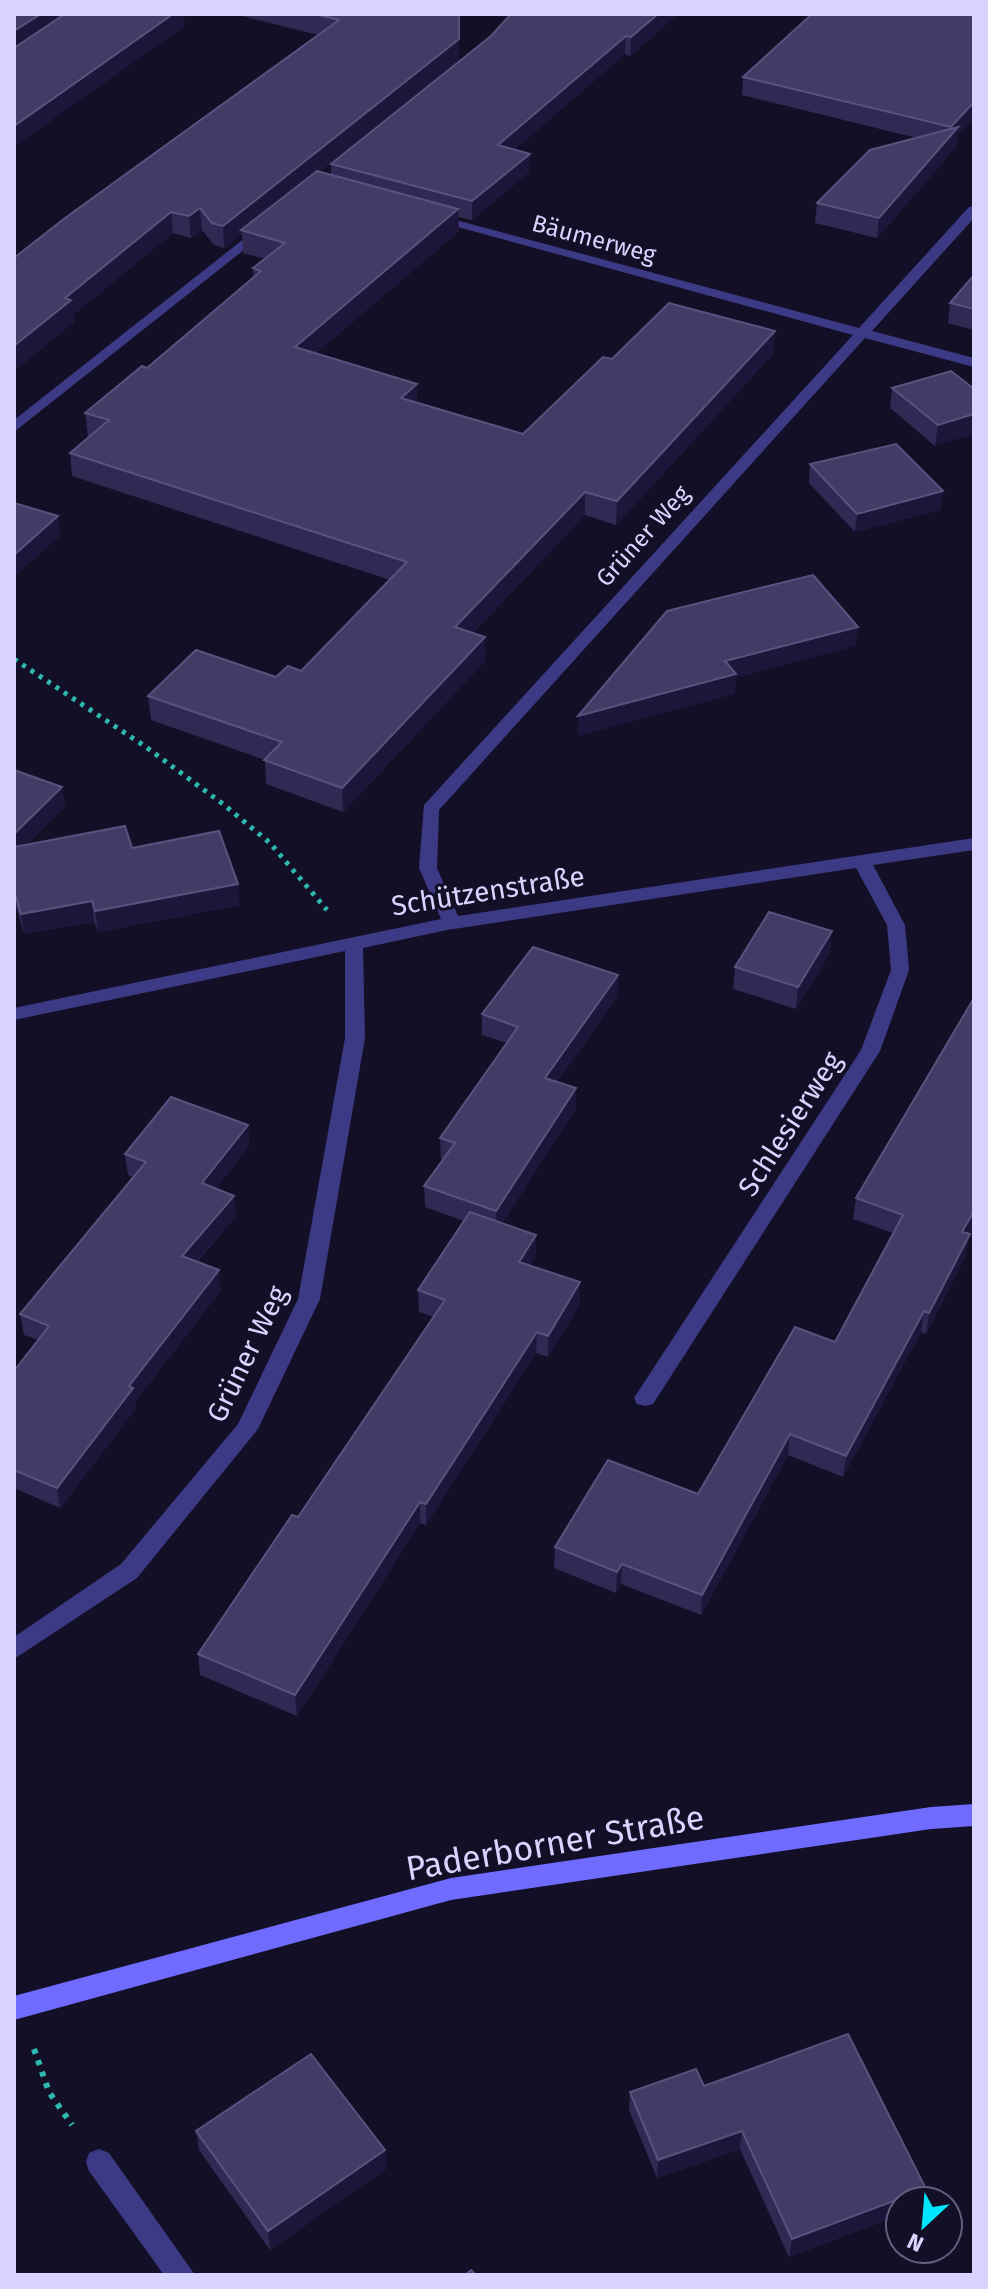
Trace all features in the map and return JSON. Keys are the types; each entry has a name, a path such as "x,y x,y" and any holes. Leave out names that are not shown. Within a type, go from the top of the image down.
{"main road":[{"name":"Paderborner Straße","path":"14,2008 451,1889 931,1818 974,1815"}],"street":[{"name":"Grüner Weg","path":"452,923 428,868 430,809 974,210"},
{"name":"Bäumerweg","path":"417,214 974,363"},
{"path":"14,427 280,215"},
{"name":"Schützenstraße","path":"14,1014 452,923 974,844"},
{"name":"Schlesierweg","path":"645,1398 870,1051 900,970 896,925 862,861"},
{"name":"Grüner Weg","path":"14,1649 129,1571 247,1429 309,1299 355,1038 354,942"},
{"path":"99,2162 181,2275"}],"path":[{"path":"14,659 186,775 270,843 354,942"}],"building":[{"path":"14,14 41,14 14,31"},
{"path":"65,14 173,14 14,126 14,48"},
{"path":"315,14 459,14 459,39 223,226 212,223 200,208 189,216 171,212 65,298 71,300 14,346 14,258 339,20"},
{"path":"511,14 658,14 631,37 626,36 498,145 530,154 472,201 331,164 491,36"},
{"path":"812,14 974,14 974,102 951,127 743,77"},
{"path":"958,127 879,218 817,203 870,150"},
{"path":"317,171 458,209 295,347 417,384 401,398 523,434 603,357 612,359 669,303 775,331 617,501 585,492 455,627 485,637 342,788 264,760 282,742 148,696 196,650 276,677 288,666 301,671 407,562 70,453 109,420 85,413 142,366 147,368 261,271 253,268 285,243 241,230"},
{"path":"974,275 974,309 950,303"},
{"path":"951,371 974,389 974,414 938,425 892,388"},
{"path":"896,444 943,491 857,514 810,464"},
{"path":"14,503 58,516 14,555"},
{"path":"813,575 858,627 725,661 736,674 578,716 667,611"},
{"path":"14,770 62,787 14,834"},
{"path":"125,826 132,848 219,831 238,884 95,911 92,901 21,914 14,890 14,847"},
{"path":"769,912 832,931 798,987 735,967"},
{"path":"533,947 618,975 545,1078 576,1088 496,1211 424,1186 455,1143 440,1138 518,1027 482,1014"},
{"path":"974,998 974,1211 962,1232 970,1234 929,1313 924,1311 846,1456 790,1434 702,1595 622,1564 617,1572 555,1547 608,1460 698,1494 795,1327 835,1342 903,1215 856,1198"},
{"path":"171,1097 248,1125 202,1183 234,1196 182,1256 219,1270 129,1386 133,1388 57,1488 14,1470 14,1371 49,1326 20,1314 146,1162 125,1154"},
{"path":"470,1212 536,1235 519,1262 580,1282 548,1336 537,1332 426,1504 420,1502 295,1695 198,1654 292,1515 298,1517 445,1300 418,1290"},
{"path":"848,2034 924,2185 884,2185 884,2205 792,2239 742,2131 658,2160 630,2092 696,2069 704,2086"},
{"path":"311,2054 385,2150 268,2231 196,2131"}]}
